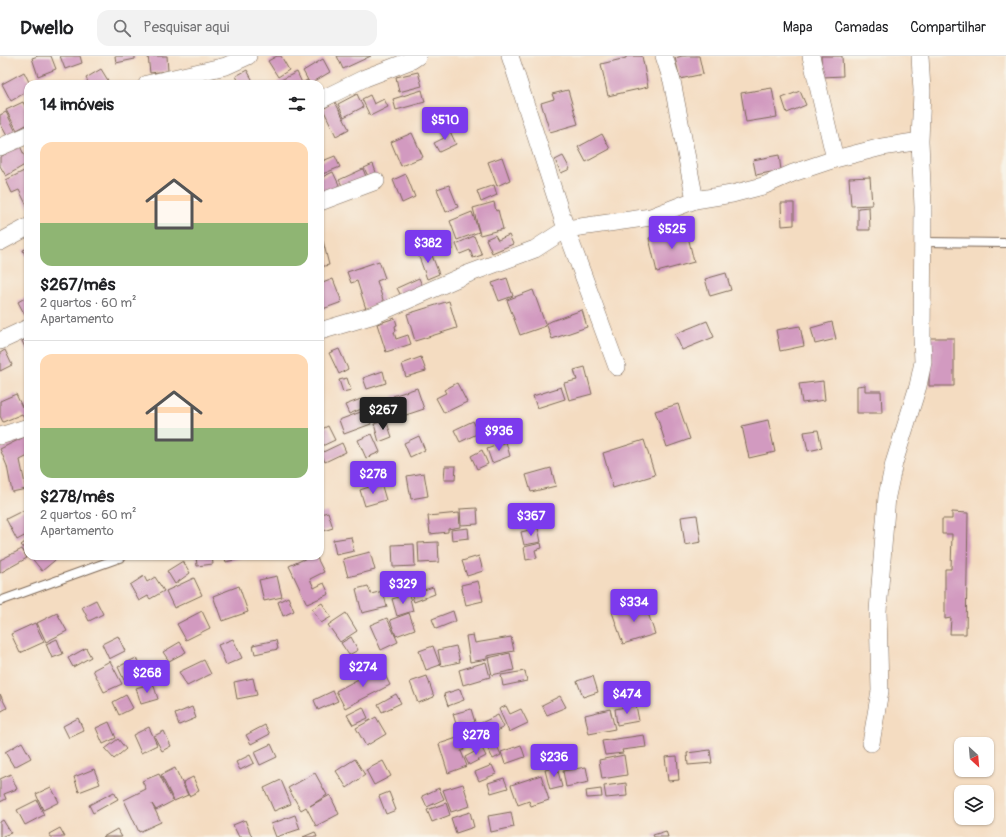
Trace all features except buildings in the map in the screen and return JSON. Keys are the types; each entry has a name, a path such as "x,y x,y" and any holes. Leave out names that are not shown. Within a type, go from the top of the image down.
{"street":[{"path":"165,80 226,66 248,56"},
{"path":"324,98 365,78 412,60 418,56"},
{"path":"510,56 566,229 617,367"},
{"path":"664,56 672,81 695,200"},
{"path":"811,56 835,159"},
{"path":"871,743 880,691 878,611 887,496 894,464 918,386 923,362 923,242 920,141 922,92 920,56"},
{"path":"0,147 24,137"},
{"path":"324,330 374,315 465,275 535,249 566,229 651,217 695,200 732,194 763,186 793,173 835,159 882,147 920,141"},
{"path":"324,200 376,181"},
{"path":"0,242 24,229"},
{"path":"0,341 24,330"},
{"path":"0,436 24,428"}],"lane":[{"path":"923,242 1006,243"},
{"path":"0,600 113,560"}]}
